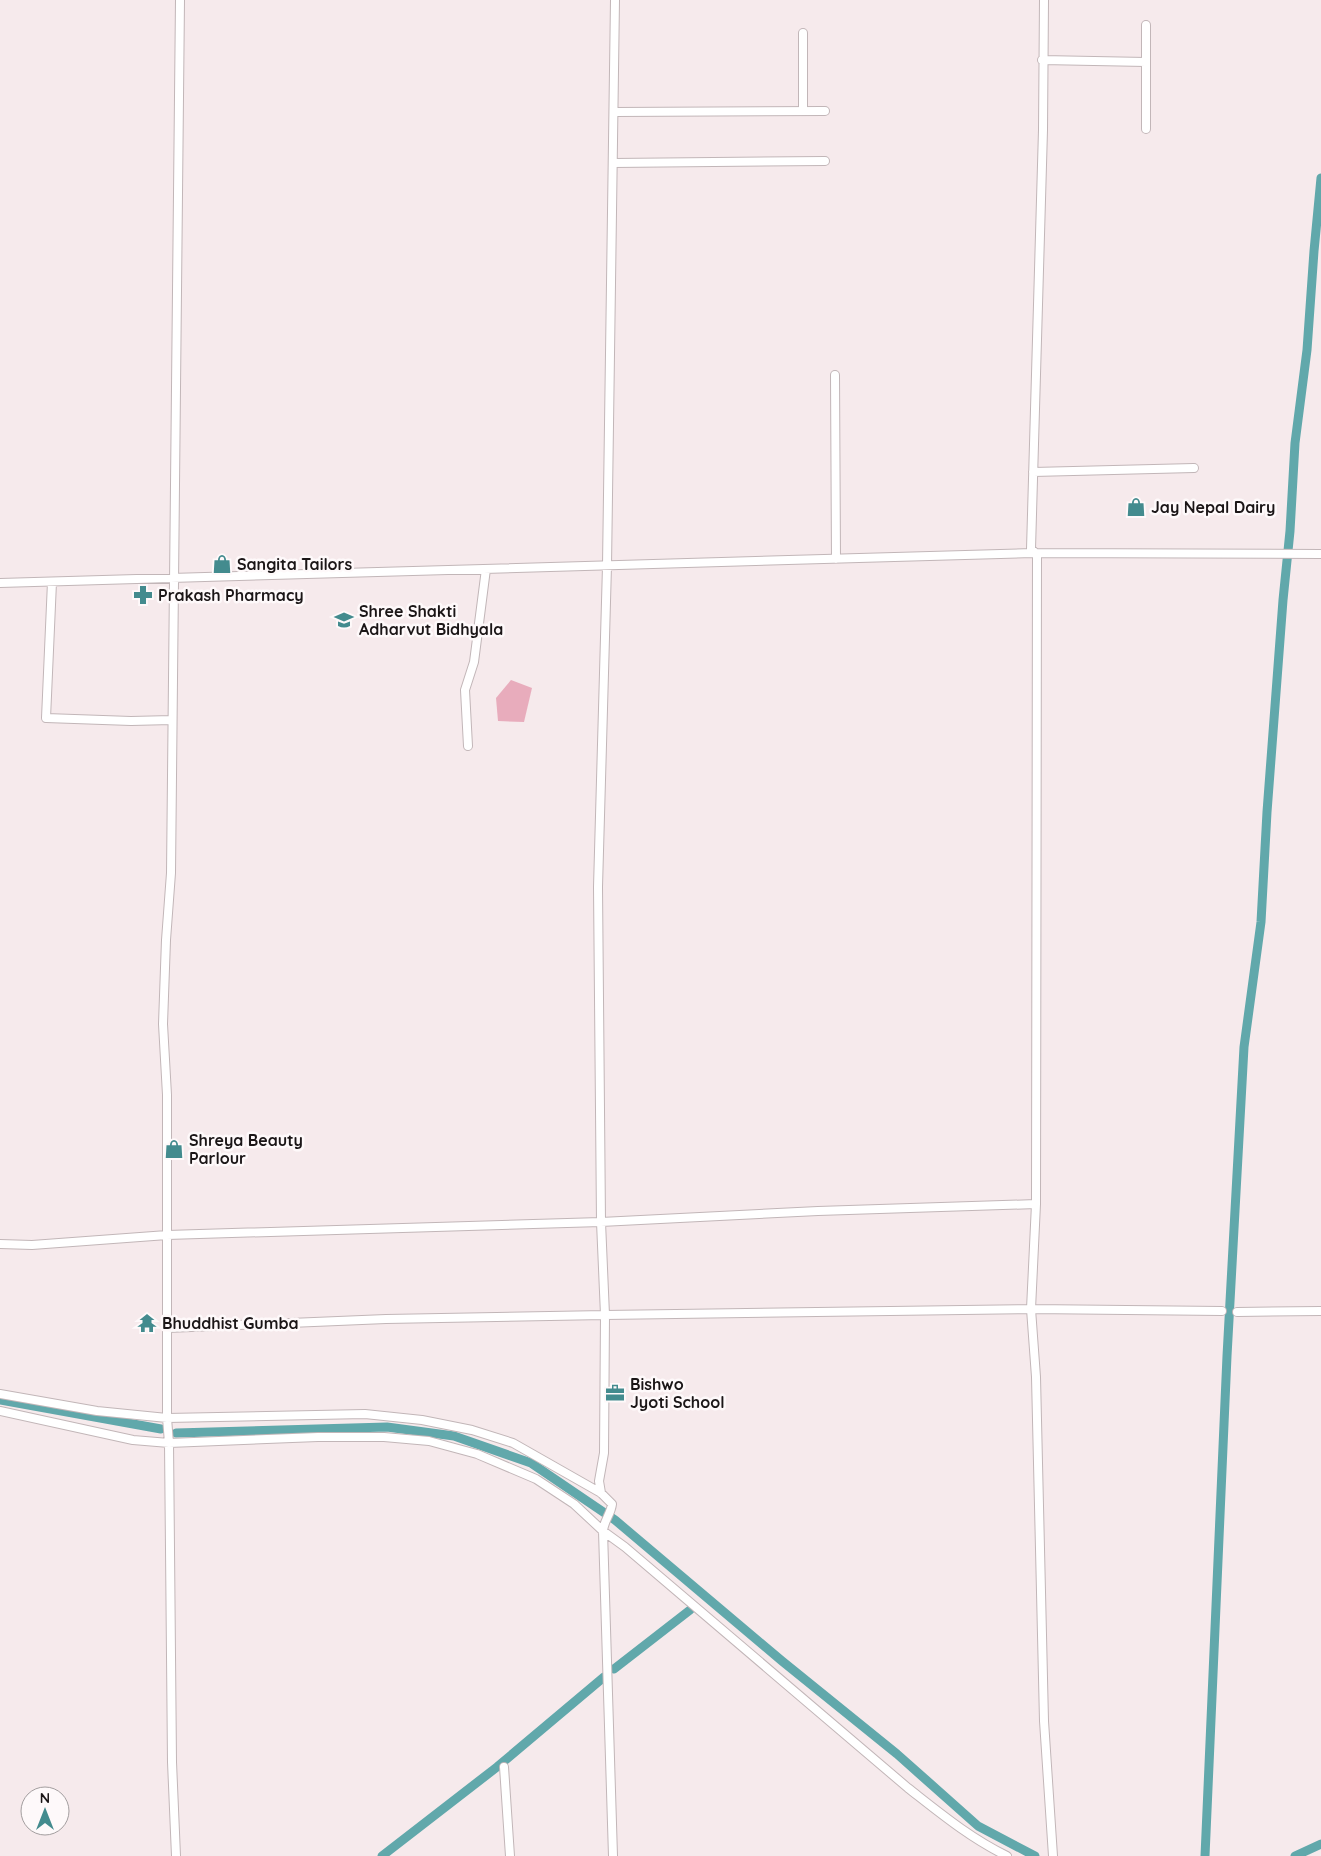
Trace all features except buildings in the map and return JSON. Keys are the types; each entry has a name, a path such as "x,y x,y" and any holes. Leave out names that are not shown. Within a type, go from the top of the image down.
{"street":[{"path":"176,1856 172,1762 170,1443 167,1418 167,1095 163,1024 171,873 180,0"},
{"path":"601,1493 599,1481 604,1453 605,1315 601,1222 598,887 607,566 616,0"},
{"path":"1037,554 1031,549 1043,130 1042,60 1044,0"},
{"path":"1146,25 1146,129"},
{"path":"803,33 803,111"},
{"path":"1042,60 1146,62"},
{"path":"614,112 825,111"},
{"path":"613,163 824,161"},
{"path":"835,375 836,559"},
{"path":"1033,472 1194,468"},
{"path":"1037,554 1036,1204 1031,1310 1036,1377 1044,1721 1053,1856"},
{"path":"0,584 1037,554 1321,554"},
{"path":"468,746 465,690 474,662 486,569"},
{"path":"52,582 46,718 131,721 172,720"},
{"path":"0,1244 32,1245 167,1235 601,1222 818,1211 1036,1204"},
{"path":"168,1328 386,1319 605,1315 1031,1310 1222,1311"},
{"path":"1237,1312 1321,1311"},
{"path":"0,1394 97,1411 167,1418 365,1414 422,1420 472,1430 513,1443 601,1493 612,1504 611,1511 604,1521 603,1531 613,1856"},
{"path":"0,1411 133,1440 170,1443 318,1437 384,1437 429,1441 477,1454 536,1479 574,1504 603,1531 625,1547 908,1788 956,1826 992,1849 1007,1856"},
{"path":"504,1767 510,1856"}],"shaded area":[{"path":"511,680 532,688 524,722 498,721 496,698"}],"waterway":[{"path":"1205,1856 1227,1356 1244,1047 1261,922 1267,812 1290,531 1295,443 1307,350 1321,178"},
{"path":"0,1400 161,1429"},
{"path":"176,1433 387,1427 454,1436 531,1463 615,1520 782,1661 897,1754 978,1826 1035,1856"},
{"path":"614,1669 690,1610"},
{"path":"382,1856 497,1767 604,1677"},
{"path":"1295,1856 1321,1844"}],"place":[{"name":"Jay Nepal Dairy","path":"1136,507"},
{"name":"Sangita Tailors","path":"222,564"},
{"name":"Prakash Pharmacy","path":"143,595"},
{"name":"Shree Shakti Adharvut Bidhyala","path":"344,620"},
{"name":"Shreya Beauty Parlour","path":"174,1149"},
{"name":"Bhuddhist Gumba","path":"147,1323"},
{"name":"Bishwo Jyoti School","path":"615,1393"}]}
